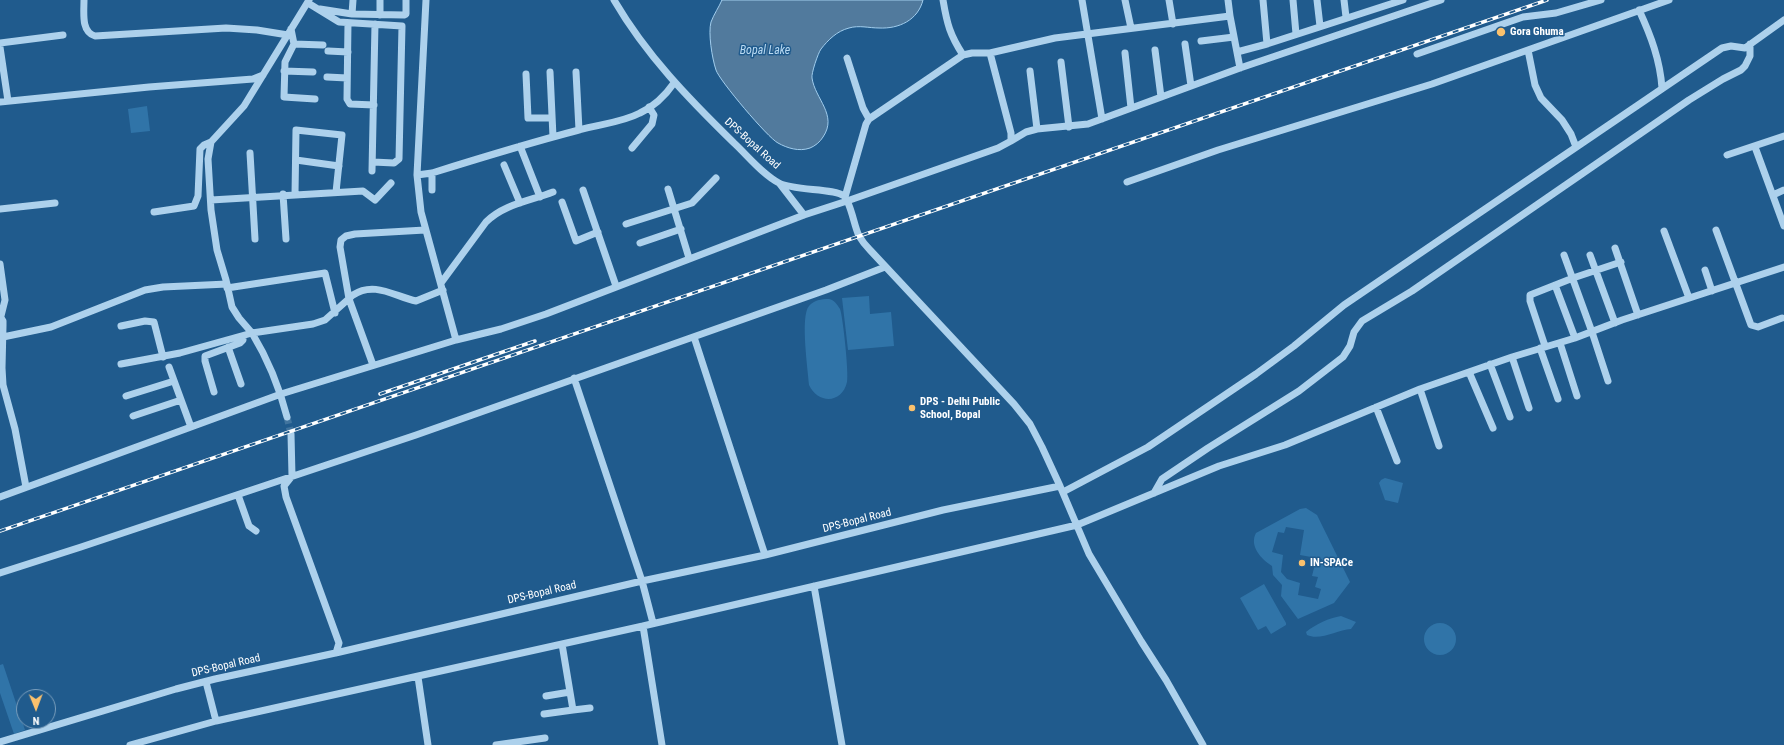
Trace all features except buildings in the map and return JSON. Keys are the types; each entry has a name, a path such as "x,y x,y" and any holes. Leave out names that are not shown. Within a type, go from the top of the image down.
{"street":[{"path":"84,0 86,30 89,35 95,36 226,28 289,32"},
{"path":"352,14 353,0"},
{"path":"380,0 380,15"},
{"path":"319,9 352,14 404,16 406,14 406,0"},
{"path":"426,0 417,175 421,212 425,230 456,340"},
{"name":"DPS-Bopal Road","path":"614,0 632,29 674,83 754,162 780,184 839,193 846,199"},
{"path":"943,0 949,31 963,55"},
{"path":"1082,0 1102,119"},
{"path":"1125,0 1131,28"},
{"path":"1169,0 1173,24"},
{"path":"1228,0 1240,68"},
{"path":"1263,0 1267,44"},
{"path":"1293,0 1296,34"},
{"path":"1317,0 1320,26"},
{"path":"1344,0 1346,17"},
{"path":"1237,52 1267,44 1346,17 1403,0"},
{"path":"0,497 281,394 456,340 501,329 546,314 846,199 998,148 1026,132 1038,129 1088,124 1240,68 1441,0"},
{"path":"1417,54 1523,17 1556,13 1601,0"},
{"path":"1127,182 1226,148 1432,84 1669,0"},
{"path":"154,212 194,206 198,196 200,149 204,145 211,142 244,106 309,1 336,21 348,23 401,25 402,27 399,159 394,163 373,162"},
{"path":"1393,2 1395,15"},
{"path":"1640,10 1656,54 1662,88"},
{"path":"1203,745 1166,680 1141,642 1089,554 1062,489 1030,424 1014,404 870,250 859,236 846,199 866,124 870,119 963,55 972,53 990,53 1047,39 1088,33 1230,16"},
{"path":"1154,492 1162,479 1298,391 1343,357 1350,346 1354,332 1362,321 1412,291 1689,100 1741,70 1745,66 1750,56 1750,44 1784,20"},
{"path":"348,23 348,102 354,105 374,106"},
{"path":"372,171 375,24"},
{"path":"289,32 294,44"},
{"path":"0,43 63,35"},
{"path":"1201,41 1234,37"},
{"path":"294,44 323,45"},
{"path":"294,44 284,62 284,98 315,99"},
{"path":"1186,44 1192,86"},
{"name":"DPS-Bopal Road","path":"0,742 176,689 642,581 764,555 943,510 1062,489 1148,447 1249,379 1294,346 1344,306 1722,48 1731,46 1745,48 1750,44"},
{"path":"0,47 4,102 149,87 253,79 263,74"},
{"path":"1155,50 1161,97"},
{"path":"1528,50 1535,85 1541,98 1562,120 1571,134 1576,147"},
{"path":"328,51 348,52"},
{"path":"990,53 1008,121 1011,141"},
{"path":"1125,53 1131,108"},
{"path":"847,58 863,108 870,119"},
{"path":"1061,62 1068,127"},
{"path":"284,71 313,72"},
{"path":"1030,71 1038,129"},
{"path":"550,72 554,137"},
{"path":"576,72 579,130"},
{"path":"526,74 528,118 552,118"},
{"path":"327,77 347,78"},
{"path":"417,175 432,173 520,146 579,130 616,122 649,108 666,94 674,83"},
{"path":"632,148 652,124 654,115 649,108"},
{"path":"295,194 296,130 342,135 336,192"},
{"path":"1727,155 1755,147 1784,136"},
{"path":"211,142 208,159 217,250 232,307 252,333 267,359 281,394 287,417"},
{"path":"520,146 540,197"},
{"path":"1755,147 1784,226"},
{"path":"250,153 255,239"},
{"path":"296,160 339,166"},
{"path":"504,164 520,203"},
{"path":"432,173 432,190"},
{"path":"626,224 674,210 692,203 716,178"},
{"path":"211,200 282,194 363,191 375,200 391,183"},
{"path":"780,184 804,215"},
{"path":"668,189 689,258"},
{"path":"583,190 616,286"},
{"path":"1773,195 1784,190"},
{"path":"121,364 163,357 252,333 313,324 325,320 335,313 358,292 374,289 388,291 416,301 442,286 486,222 495,214 520,203 553,192"},
{"path":"282,194 286,239"},
{"path":"562,202 576,240 598,232"},
{"path":"0,209 55,204"},
{"path":"640,243 680,229"},
{"path":"373,365 349,299 340,247 341,240 346,236 355,234 425,230"},
{"path":"1716,230 1753,327 1758,327 1782,318"},
{"path":"1664,231 1690,298"},
{"path":"1615,248 1638,315"},
{"path":"1564,255 1608,381"},
{"path":"1590,255 1615,323"},
{"path":"1558,399 1530,298 1533,293 1620,262"},
{"path":"0,264 5,300 1,316 3,321 2,368 26,488"},
{"path":"0,572 238,495 416,435 826,290 885,267"},
{"path":"130,745 216,721 643,626 1077,525 1219,466 1285,445 1420,389 1512,356 1575,338 1638,315 1784,267"},
{"path":"1705,270 1712,291"},
{"path":"3,337 52,327 145,290 163,287 227,286 325,273 335,313"},
{"path":"1555,285 1575,338"},
{"path":"121,326 145,321 154,322 163,357"},
{"path":"214,392 205,361 205,356 242,342 243,336"},
{"path":"694,337 764,555"},
{"path":"1560,342 1577,396"},
{"path":"228,347 241,384"},
{"path":"1512,356 1529,408"},
{"path":"1490,364 1510,417"},
{"path":"169,367 192,427"},
{"path":"1470,372 1493,428"},
{"path":"574,378 642,581 653,623"},
{"path":"126,396 174,381"},
{"path":"1420,389 1439,446"},
{"path":"133,416 181,400"},
{"path":"1376,407 1397,461"},
{"path":"291,434 292,476 284,486 286,496 338,643 336,653"},
{"path":"238,495 249,526 256,532"},
{"path":"814,586 842,745"},
{"path":"643,626 662,745"},
{"path":"562,644 574,710"},
{"path":"418,677 428,745"},
{"path":"206,682 216,721"},
{"path":"546,696 570,692"},
{"path":"544,714 590,708"},
{"path":"496,745 545,738"}],"shaded area":[{"path":"147,106 150,131 131,133 128,109"},
{"path":"869,296 870,314 891,312 894,346 848,350 842,298"},
{"path":"829,299 837,304 840,309 847,368 847,382 844,389 835,398 830,399 818,396 809,385 805,331 806,312 809,306 818,300"},
{"path":"1385,478 1403,483 1398,503 1385,500 1379,483"},
{"path":"1306,508 1317,515 1350,582 1334,603 1298,619 1281,596 1282,585 1273,575 1272,566 1257,552 1254,538 1256,533 1300,509","holes":["1286,527 1304,530 1300,555 1322,559 1320,565 1315,564 1312,576 1318,577 1315,587 1321,589 1318,599 1298,595 1300,583 1287,579 1281,572 1283,555 1272,552 1278,532 1284,533"]},
{"path":"1264,584 1286,623 1286,625 1271,634 1266,626 1258,630 1240,598"},
{"path":"1341,616 1356,622 1351,629 1317,637 1307,635 1306,632 1318,624"},
{"path":"1437,623 1443,623 1452,627 1456,639 1452,651 1443,655 1437,655 1428,651 1424,642 1424,636 1428,627"},
{"path":"3,664 16,703 16,729 25,730 14,734 0,693 0,665"}],"water":[{"name":"Bopal Lake","path":"722,0 923,0 917,13 907,22 894,27 886,28 853,27 845,29 830,39 824,46 817,59 812,78 814,86 827,114 827,129 817,144 802,150 785,146 773,139 734,96 719,76 713,59 710,27 712,19"}],"tunnel":[{"path":"287,417 291,434"}],"railway":[{"path":"0,531 1547,0"},
{"path":"380,394 535,341"}],"place":[{"name":"Gora Ghuma","path":"1501,32"},
{"name":"DPS - Delhi Public School, Bopal","path":"912,408"},
{"name":"IN-SPACe","path":"1302,563"}]}
